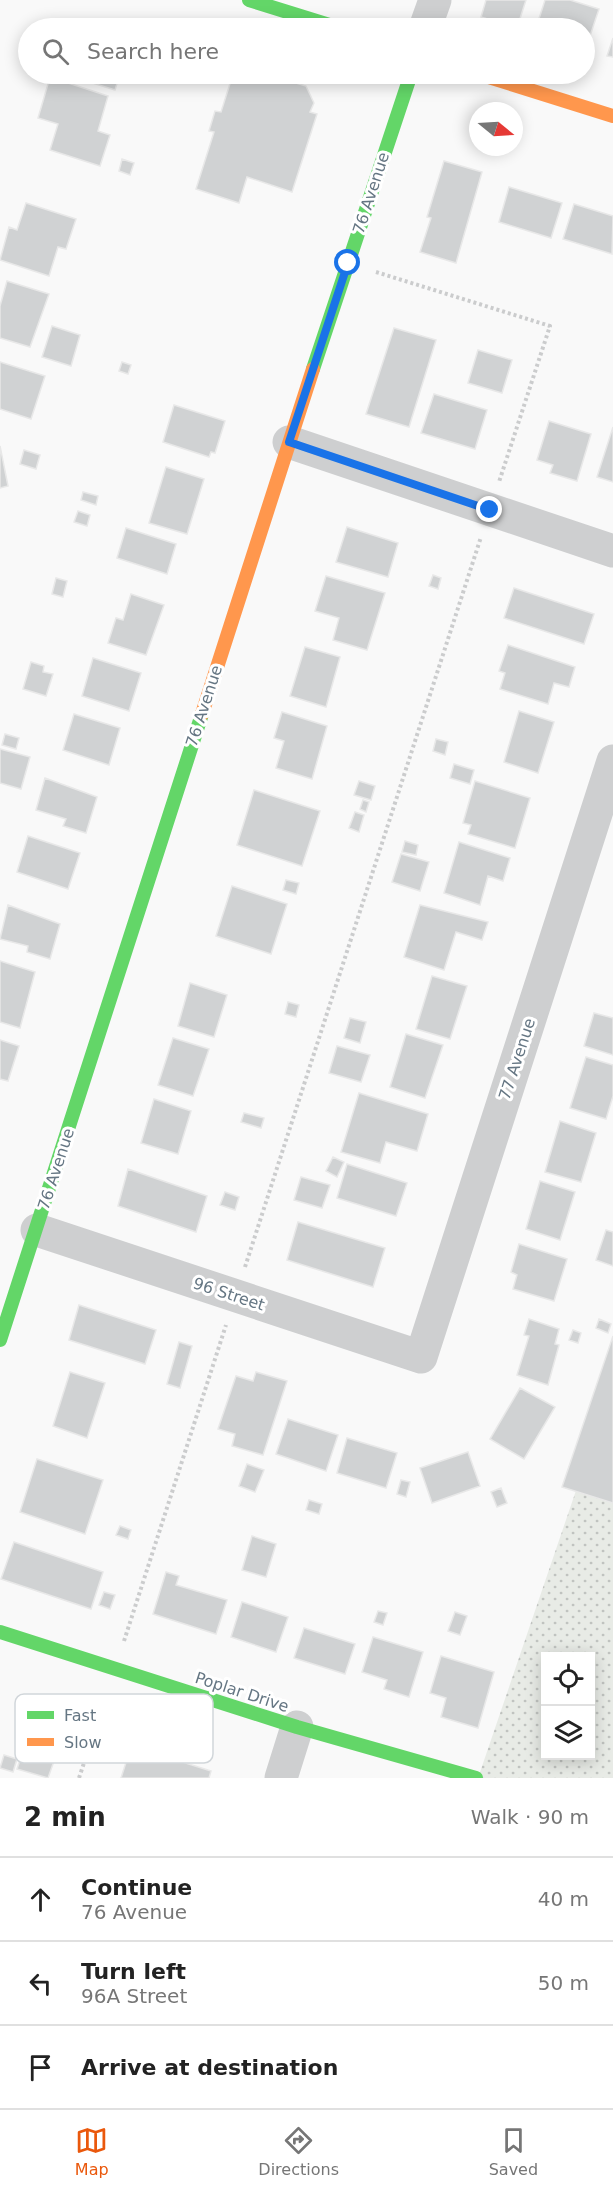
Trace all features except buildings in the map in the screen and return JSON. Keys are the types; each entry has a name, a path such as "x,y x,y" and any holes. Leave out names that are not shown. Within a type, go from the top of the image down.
{"street":[{"path":"249,0 307,18"},
{"path":"429,18 435,0"},
{"name":"76 Avenue","path":"0,1340 289,442 408,84"},
{"path":"511,84 613,116"},
{"path":"289,442 613,551"},
{"name":"77 Avenue","path":"421,1357 613,761"},
{"name":"96 Street","path":"37,1230 421,1357"},
{"name":"Poplar Drive","path":"0,1632 193,1694"},
{"name":"Poplar Drive","path":"213,1700 297,1727 476,1778"},
{"path":"281,1778 297,1727"}],"path":[{"path":"107,1694 550,326 348,263"},
{"path":"79,1778 84,1763"}],"shaded area":[{"path":"613,1382 613,1778 478,1778"}],"traffic: fast":[{"path":"249,0 307,18"},
{"path":"313,369 408,84"},
{"path":"0,1340 202,714"},
{"path":"0,1632 194,1694"},
{"path":"213,1700 297,1727 476,1778"}],"traffic: slow":[{"path":"511,84 613,116"},
{"path":"202,714 313,369"}],"route":[{"path":"348,263 289,442 490,510"}]}
